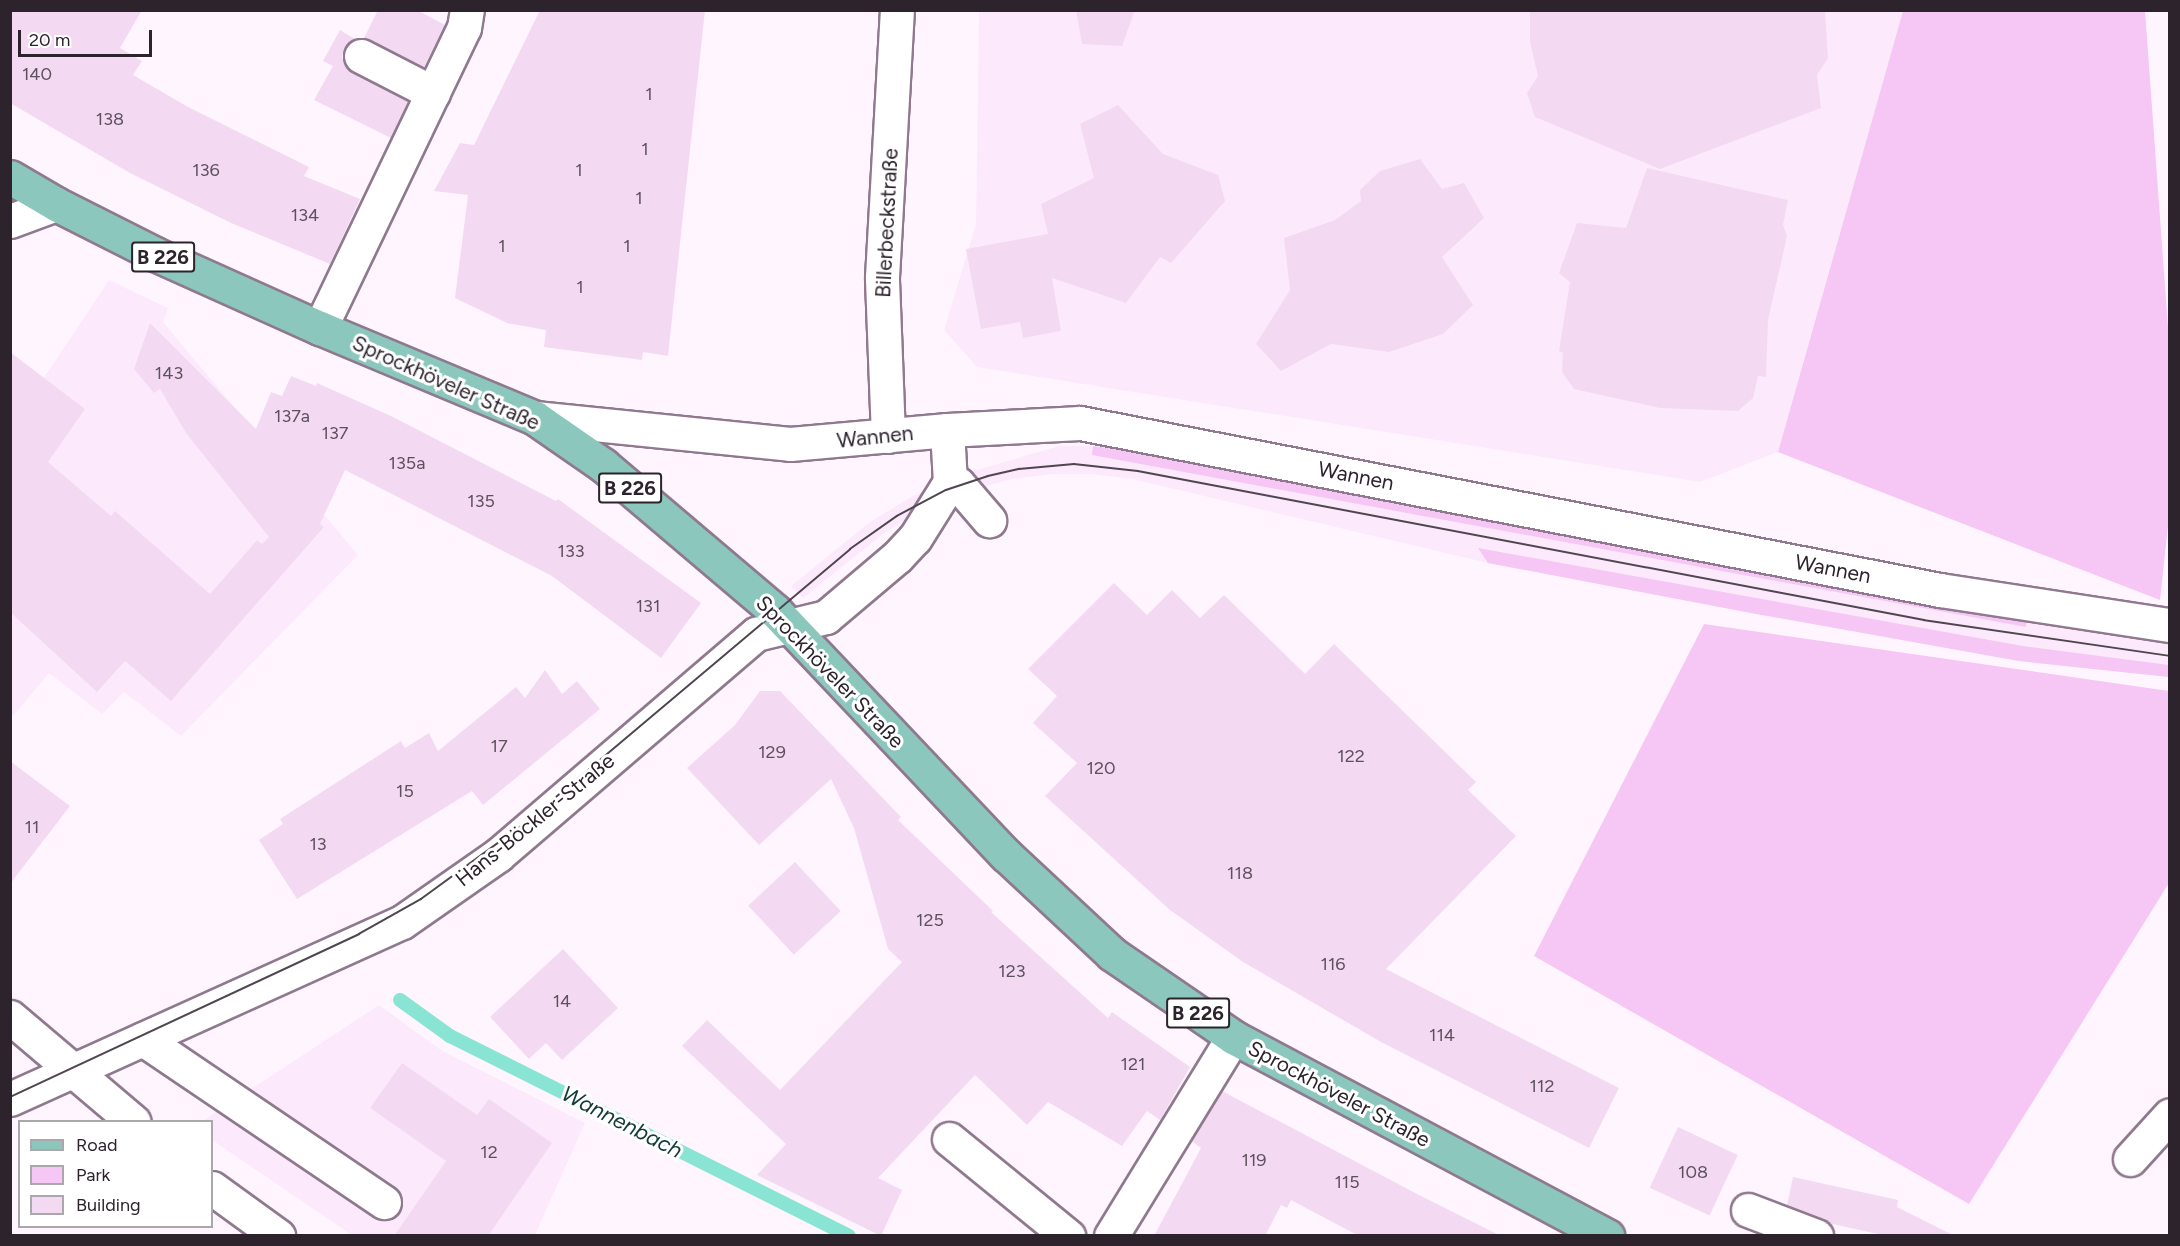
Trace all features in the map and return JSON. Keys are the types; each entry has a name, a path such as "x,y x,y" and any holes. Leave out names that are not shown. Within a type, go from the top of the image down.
{"main road":[{"name":"Sprockhöveler Straße","path":"10,177 56,204 155,254 320,328 535,418 603,465 775,611 1006,855 1113,954 1233,1037 1607,1236"}],"street":[{"path":"320,328 464,28 466,10"},
{"name":"Billerbeckstraße","path":"888,436 882,277 897,10"},
{"path":"361,56 433,93"},
{"path":"10,221 56,204"},
{"name":"Wannen","path":"535,418 790,444 947,430 1080,423 1940,590 2169,625"},
{"path":"947,430 950,482 958,484 978,504 989,520"},
{"name":"Hans-Böckler-Straße","path":"10,1099 402,922 498,855 756,634 826,617 897,557 921,530 950,482"},
{"path":"10,1017 132,1120"},
{"path":"1111,1236 1233,1037"},
{"path":"143,1039 384,1202"},
{"path":"2130,1159 2169,1115"},
{"path":"949,1139 1068,1236"},
{"path":"213,1189 278,1236"},
{"path":"1748,1210 1816,1236"}],"shaded area":[{"path":"979,11 1903,11 1778,452 1700,482 977,367 944,330 976,224"},
{"path":"109,280 168,308 163,322 358,555 181,736 124,692 102,714 49,673 13,716 11,714 11,427"},
{"path":"1059,446 1093,446 1137,452 1495,522 2026,621 2169,642 2169,677 2019,661 1751,613 1488,563 1132,479 1091,474 1054,474 1012,479 971,490 911,516 882,535 803,598 791,586 870,522 911,497 956,476"},
{"path":"379,1005 441,1050 585,1123 535,1235 353,1236 213,1141 213,1120 204,1120"}],"green space":[{"path":"1903,11 2145,11 2170,355 2170,507 2160,600 1778,452"},
{"path":"1093,446 1137,452 1495,522 2026,621 2026,627 1092,455"},
{"path":"1478,548 2023,646 2169,665 2169,677 2019,661 1751,613 1488,563"},
{"path":"1704,624 2169,691 2169,883 1969,1204 1534,956"}],"building":[{"path":"10,10 142,10 120,48 142,61 133,75 188,107 309,167 304,176 360,199 330,264 231,223 130,173 10,103"},
{"path":"378,10 417,10 445,25 424,67 364,38"},
{"path":"540,10 705,10 668,356 643,352 642,360 544,347 546,330 507,323 455,298 468,195 434,191 460,143 474,145"},
{"path":"1076,10 1135,10 1122,46 1082,44"},
{"path":"1530,10 1825,10 1828,58 1817,75 1821,108 1660,169 1535,117 1527,93 1538,76 1530,42"},
{"path":"340,30 355,39 344,48 342,57 346,67 408,101 391,138 314,100 333,66 323,61"},
{"path":"1118,105 1163,154 1218,175 1225,201 1171,263 1160,257 1126,303 1052,278 1061,331 1023,338 1020,322 981,329 966,249 1048,234 1041,204 1094,178 1080,124"},
{"path":"1420,159 1442,189 1464,183 1484,218 1442,257 1473,305 1443,334 1389,352 1331,344 1281,371 1256,344 1290,290 1284,238 1335,220 1361,201 1360,190 1380,171"},
{"path":"1647,168 1788,200 1783,225 1787,236 1768,320 1766,377 1758,376 1753,398 1738,411 1660,408 1574,389 1562,372 1563,353 1559,351 1570,282 1559,273 1577,223 1626,228"},
{"path":"150,323 256,429 271,392 282,396 291,376 316,386 317,383 391,416 556,501 558,499 701,603 661,658 552,576 345,470 320,524 324,527 171,701 125,661 97,692 10,612 10,352 85,409 48,462 111,516 115,511 210,594 257,540 262,544 269,537 186,433 160,389 154,393 134,369"},
{"path":"1114,583 1147,615 1172,590 1200,618 1224,595 1305,674 1334,644 1476,782 1468,790 1516,836 1386,969 1619,1088 1589,1148 1381,1042 1243,962 1170,910 1045,796 1077,763 1033,723 1057,696 1028,669"},
{"path":"545,670 562,694 577,681 600,709 483,805 472,791 297,899 259,840 283,824 280,819 401,741 405,748 429,733 438,751 516,687 525,698"},
{"path":"760,691 780,691 901,817 898,820 993,911 991,912 1108,1018 1112,1012 1190,1067 1160,1120 1147,1111 1122,1146 1048,1102 1027,1125 975,1075 878,1178 902,1190 881,1236 757,1175 786,1144 682,1046 707,1020 780,1090 902,962 888,949 854,828 831,779 759,845 687,768 735,725"},
{"path":"10,761 70,806 10,884"},
{"path":"795,862 841,911 794,955 748,906"},
{"path":"563,949 618,1008 562,1060 546,1043 529,1059 490,1017"},
{"path":"402,1063 477,1115 489,1099 552,1143 488,1236 394,1236 446,1161 370,1108"},
{"path":"1222,1091 1501,1236 1359,1236 1291,1200 1287,1208 1281,1205 1265,1236 1154,1236 1201,1148 1191,1141"},
{"path":"1678,1127 1738,1155 1710,1216 1650,1188"},
{"path":"1793,1177 1898,1200 1897,1207 1955,1236 1887,1236 1828,1223 1787,1205"}],"waterway":[{"name":"Wannenbach","path":"400,1000 450,1036 849,1236"}],"tram line":[{"path":"10,1097 359,934 421,899 524,824 850,549 897,516 946,490 988,476 1019,469 1074,464 1138,471 1924,620 2170,656"}]}
